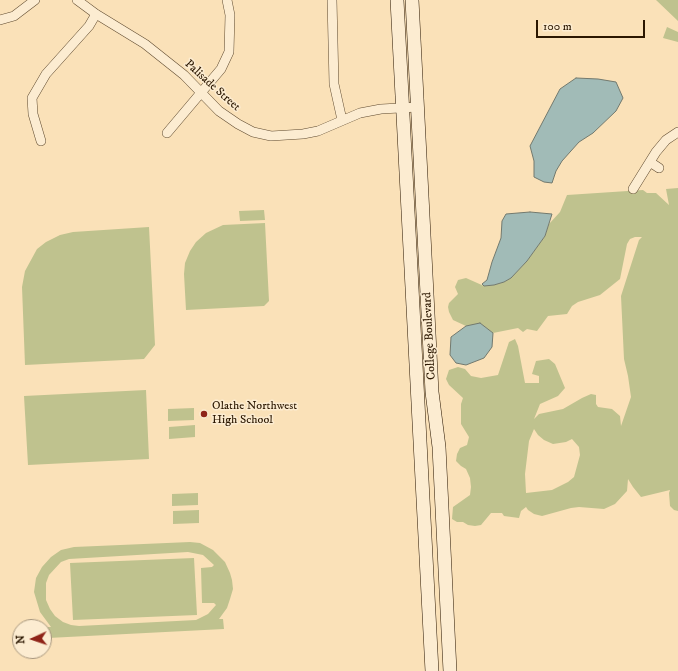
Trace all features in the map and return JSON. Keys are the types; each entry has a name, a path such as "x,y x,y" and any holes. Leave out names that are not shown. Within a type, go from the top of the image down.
{"main road":[{"name":"College Boulevard","path":"397,0 404,108 432,671"},
{"name":"College Boulevard","path":"412,0 432,392 439,447 450,671"}],"street":[{"path":"0,20 14,16 35,0"},
{"name":"Palisade Street","path":"77,0 96,14 145,44 184,75 219,111 253,132 271,136 303,134 318,131 360,113 381,109 418,107"},
{"path":"167,133 222,69 229,52 230,15 227,0"},
{"path":"332,0 334,84 342,120"},
{"path":"41,141 33,114 32,98 46,74 89,26 96,14"},
{"path":"633,189 666,140 678,132"},
{"path":"650,162 659,168"}],"green space":[{"path":"656,0 678,0 678,21"},
{"path":"667,27 678,32 678,42 663,38"},
{"path":"678,188 678,511 674,510 670,506 670,490 641,497 628,479 627,491 615,504 604,509 579,507 542,516 534,514 526,507 521,511 519,518 504,516 502,513 491,513 481,525 475,526 468,525 463,522 457,522 452,519 453,507 470,495 471,487 470,478 466,469 456,461 460,448 467,445 469,437 461,424 461,404 463,398 449,385 446,379 449,370 458,367 465,369 471,376 481,378 498,375 509,342 515,339 518,346 525,383 539,383 539,376 532,374 536,361 549,359 555,364 565,388 558,396 540,404 534,419 539,414 563,409 591,394 596,395 596,404 598,407 612,409 620,416 621,426 631,397 624,359 621,296 639,240 642,237 630,239 627,244 620,279 600,295 578,302 572,306 567,314 548,316 537,331 527,329 523,332 518,328 493,333 480,324 466,326 453,320 448,307 449,303 458,294 455,287 458,280 466,278 484,286 494,285 511,278 527,261 545,236 549,224 560,212 567,195 643,190 647,193 656,193 669,205 666,189","holes":["534,429 544,440 553,444 566,442 572,439 579,447 580,455 574,477 568,482 552,490 526,493 525,474 529,441"]},
{"path":"264,210 265,220 240,221 239,211"},
{"path":"265,223 269,301 264,306 186,310 184,274 185,263 196,242 206,233 223,225"},
{"path":"149,227 155,345 144,359 25,365 22,287 25,271 37,249 46,242 60,235 73,232"},
{"path":"146,390 149,459 28,465 24,396"},
{"path":"194,408 194,420 168,421 168,409"},
{"path":"195,425 195,437 169,439 169,427"},
{"path":"198,493 198,505 172,506 172,494"},
{"path":"199,510 199,523 173,524 173,511"},
{"path":"190,542 200,543 213,550 225,562 232,580 233,589 227,608 219,619 223,619 224,629 52,638 52,619 45,619 40,612 34,592 36,578 42,567 51,557 61,550 74,547","holes":["188,552 203,555 214,565 212,567 201,568 202,603 214,603 216,605 208,614 196,620 79,626 71,625 63,622 55,616 46,600 46,583 49,575 61,562 69,559"]},
{"path":"194,558 197,615 73,620 70,563"}],"water":[{"path":"576,78 616,82 623,98 616,111 593,133 579,142 562,161 556,171 552,183 544,182 534,177 534,161 530,146 560,89"},
{"path":"530,212 552,214 545,236 527,261 511,278 494,285 484,286 482,284 487,280 501,238 502,221 506,214"},
{"path":"480,323 493,333 492,347 484,358 466,365 456,363 450,355 451,337 466,326"}],"place":[{"name":"Olathe Northwest High School","path":"204,414"}]}
